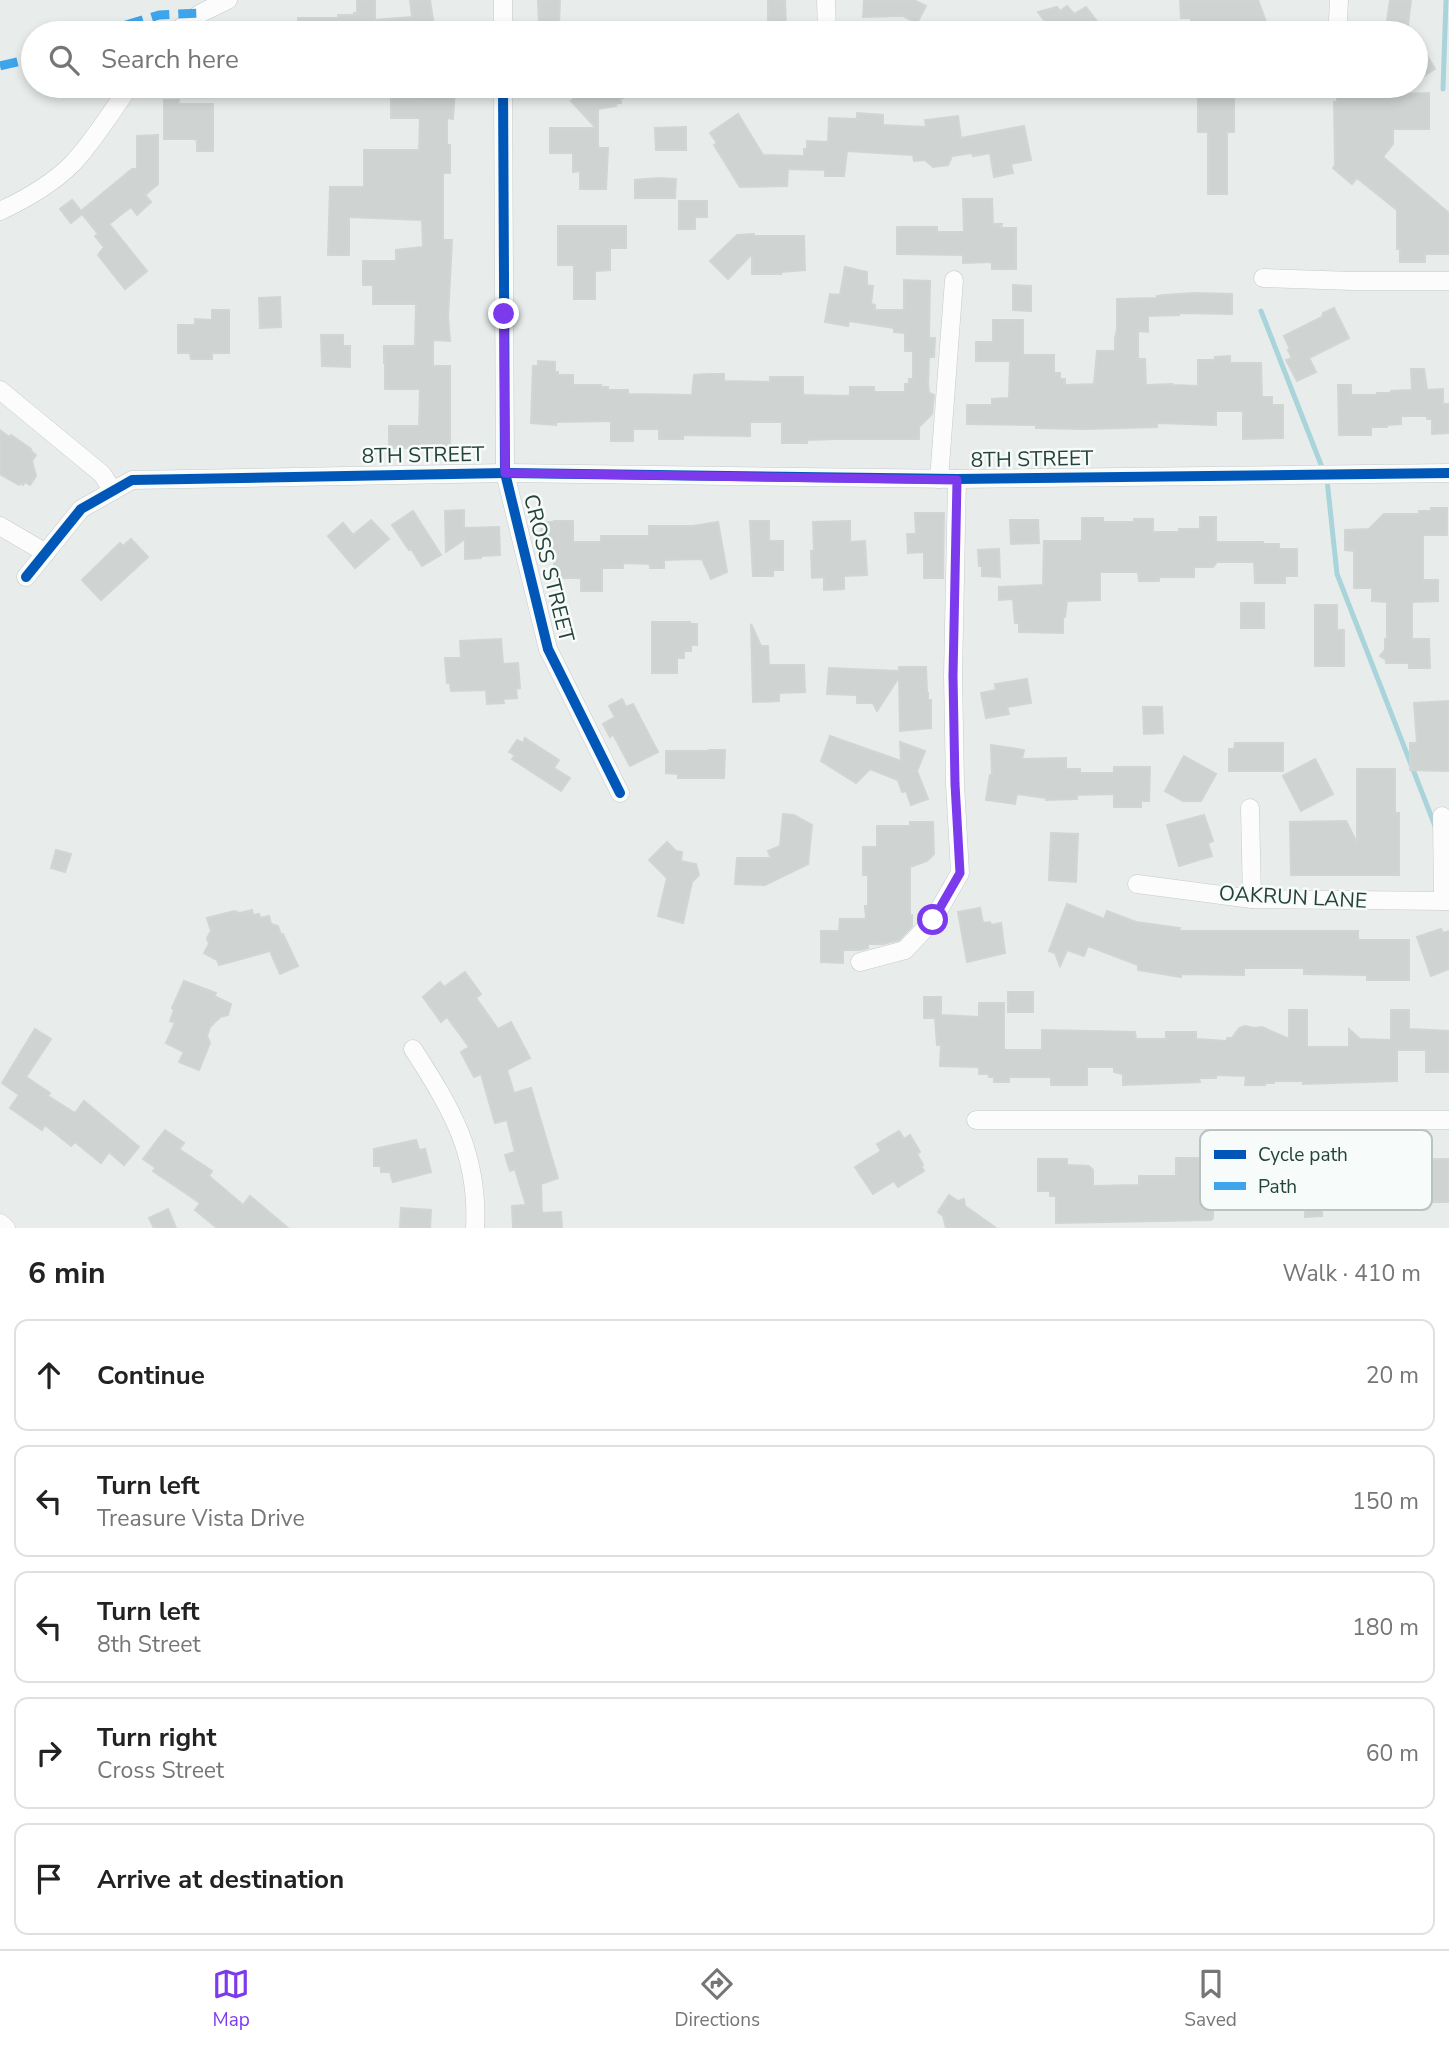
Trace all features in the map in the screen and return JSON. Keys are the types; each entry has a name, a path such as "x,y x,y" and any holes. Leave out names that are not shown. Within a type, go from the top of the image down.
{"street":[{"path":"190,21 228,0"},
{"path":"503,0 503,21"},
{"path":"827,0 827,21"},
{"path":"1338,20 1339,0"},
{"path":"0,211 44,187 70,166 121,98"},
{"name":"CROSS STREET","path":"503,98 505,473 548,649 620,793"},
{"path":"1263,278 1449,281"},
{"path":"859,962 905,950 933,920 960,873 955,784 948,479 954,280"},
{"path":"0,390 102,474 113,491"},
{"name":"8TH STREET","path":"26,577 81,509 132,480 505,473 948,479 1449,473"},
{"path":"0,526 46,553"},
{"path":"1250,808 1252,899"},
{"path":"1442,816 1446,901"},
{"name":"OAKRUN LANE","path":"1137,884 1252,899 1446,901"},
{"path":"412,1049 453,1113 464,1140 472,1175 475,1228"},
{"path":"976,1120 1449,1120"},
{"path":"0,1223 6,1228"}],"building":[{"path":"357,0 375,0 375,20 412,17 410,0 430,0 433,21 298,21 298,18 338,18 338,15 357,13"},
{"path":"538,0 560,0 559,21 539,21"},
{"path":"768,0 785,0 786,21 768,21"},
{"path":"864,0 914,0 926,6 918,21 903,16 863,17"},
{"path":"1180,0 1258,0 1266,21 1191,21 1191,18 1181,18"},
{"path":"1390,0 1411,0 1408,21 1387,21"},
{"path":"1067,6 1074,14 1086,7 1097,21 1045,21 1038,12 1057,7 1060,11"},
{"path":"1428,57 1435,69 1428,73"},
{"path":"1428,93 1429,129 1393,129 1393,144 1383,157 1449,213 1449,254 1425,254 1425,262 1400,262 1400,249 1397,249 1397,210 1357,178 1352,184 1333,168 1334,102 1337,102 1337,98 1428,98"},
{"path":"391,98 454,98 453,119 447,118 450,173 443,173 443,240 452,240 448,317 450,341 433,340 433,366 450,366 450,448 389,448 389,426 419,426 420,389 385,389 384,363 384,346 415,346 416,304 373,304 373,285 363,285 363,261 396,261 396,250 423,247 422,220 349,217 349,255 328,255 330,187 364,187 364,150 419,150 420,118 391,118"},
{"path":"620,98 621,103 615,104 616,106 598,109 598,148 608,148 606,189 580,189 580,171 573,172 573,153 550,153 550,128 596,128 571,101"},
{"path":"1198,99 1234,99 1234,132 1227,132 1227,194 1208,194 1208,132 1198,132"},
{"path":"164,100 179,100 178,104 213,104 213,151 197,151 197,140 193,139 164,139"},
{"path":"857,113 883,115 883,125 926,127 925,120 958,116 961,138 1024,126 1031,160 1011,164 1013,173 994,177 990,153 952,156 948,165 933,167 925,160 914,161 913,155 847,151 844,176 825,176 825,170 788,169 787,186 740,187 714,145 717,143 710,133 738,114 763,155 804,156 807,141 828,142 829,118 857,119"},
{"path":"686,127 686,150 656,150 655,128"},
{"path":"158,135 158,184 145,195 151,202 137,215 131,207 109,224 147,271 125,289 98,255 104,247 95,236 98,234 82,214 71,223 60,209 72,200 81,211 132,169 137,169 137,136"},
{"path":"676,179 675,198 635,198 635,180"},
{"path":"963,199 992,199 993,224 1002,224 1001,228 1016,228 1016,269 992,269 992,262 963,263 963,255 897,254 897,227 937,227 937,232 964,232"},
{"path":"679,201 707,201 707,217 695,217 695,229 679,229"},
{"path":"558,226 626,226 626,248 610,248 610,270 595,271 595,299 574,299 574,265 558,265"},
{"path":"737,235 804,236 805,270 781,274 752,274 752,254 728,279 710,261"},
{"path":"845,267 867,272 867,285 873,286 871,304 875,305 875,310 904,310 904,280 930,281 929,338 935,338 934,357 929,357 928,384 929,393 934,395 932,414 919,427 919,439 836,439 782,443 782,422 750,422 750,436 683,435 683,439 659,439 659,429 633,429 633,441 611,441 611,421 556,422 556,425 531,423 533,366 538,366 538,361 555,362 555,372 558,372 558,375 573,375 573,385 601,385 608,387 608,390 628,390 628,394 692,395 694,375 709,374 724,374 724,381 770,382 770,377 803,377 803,395 850,396 850,387 874,387 874,392 905,392 905,384 909,384 909,379 913,379 913,351 905,351 905,333 894,332 894,328 849,321 848,326 825,322 830,294 840,295"},
{"path":"1013,285 1031,286 1031,311 1013,310"},
{"path":"1196,293 1232,294 1232,314 1179,313 1148,316 1148,332 1138,331 1138,359 1145,359 1146,385 1198,386 1198,360 1215,360 1215,357 1230,356 1230,363 1261,363 1262,397 1272,397 1272,405 1283,405 1283,438 1243,439 1243,411 1216,411 1216,425 1157,423 1157,427 1083,429 967,424 967,405 992,405 992,399 1009,398 1010,361 976,361 976,342 993,342 993,320 1023,320 1023,355 1054,355 1054,373 1060,373 1060,379 1065,379 1065,385 1094,384 1097,351 1115,351 1117,299"},
{"path":"280,297 281,327 260,328 259,298"},
{"path":"1334,308 1349,338 1309,358 1316,372 1297,381 1286,360 1292,358 1284,336"},
{"path":"212,310 229,310 229,353 212,353 212,359 191,359 190,353 178,353 178,325 195,325 195,319 212,320"},
{"path":"321,335 343,335 343,346 350,346 350,367 322,366"},
{"path":"1411,369 1424,369 1427,390 1443,389 1443,404 1449,404 1449,433 1432,434 1432,419 1427,419 1427,416 1401,416 1401,424 1371,427 1371,435 1339,435 1338,385 1351,385 1351,395 1377,395 1412,390"},
{"path":"0,430 9,437 11,435 36,455 32,461 36,476 30,485 25,482 19,485 0,474"},
{"path":"1431,508 1447,508 1447,535 1423,535 1423,580 1438,580 1438,601 1412,602 1412,639 1429,639 1430,668 1409,668 1409,663 1386,663 1380,656 1385,650 1387,638 1387,602 1372,601 1372,588 1354,588 1354,551 1345,550 1345,530 1369,529 1384,514 1419,514 1419,511 1431,511"},
{"path":"464,510 464,528 499,527 500,555 465,559 465,539 446,552 445,511"},
{"path":"413,511 441,555 422,566 392,525"},
{"path":"915,513 944,513 943,578 924,578 924,552 908,553 907,534 916,534"},
{"path":"1200,517 1216,517 1216,542 1263,542 1279,544 1279,549 1297,549 1297,576 1285,576 1285,583 1255,583 1254,562 1217,562 1213,567 1194,567 1194,577 1159,577 1159,581 1139,581 1138,572 1100,572 1100,600 1067,601 1063,633 1019,632 1019,623 1015,623 1013,599 999,600 999,587 1043,585 1044,541 1082,541 1082,518 1103,518 1103,522 1153,519 1153,532 1179,532 1179,529 1200,529"},
{"path":"371,520 389,539 355,568 328,536 343,523 353,535"},
{"path":"1010,520 1038,520 1039,543 1011,544"},
{"path":"573,521 573,542 601,542 601,536 649,536 649,526 693,526 718,522 727,572 711,579 702,559 664,560 664,568 650,568 650,564 623,563 623,568 602,568 602,591 581,591 581,578 554,578 554,560 544,560 544,554 540,554 541,529 546,529 546,522"},
{"path":"750,521 769,521 769,541 783,541 783,570 773,570 773,576 753,576"},
{"path":"850,521 850,542 865,541 867,575 844,576 844,589 824,590 824,577 812,578 813,522"},
{"path":"131,539 148,557 101,600 82,580 120,543 123,546"},
{"path":"999,549 1000,577 982,576 978,550"},
{"path":"1241,603 1264,603 1264,628 1241,628"},
{"path":"1315,605 1337,605 1337,630 1344,630 1344,666 1315,666"},
{"path":"652,622 697,624 697,645 691,645 691,651 684,651 684,658 677,658 677,673 652,673"},
{"path":"751,624 761,646 768,646 769,665 804,665 805,692 779,693 779,701 753,702"},
{"path":"501,639 503,664 518,663 520,688 516,689 517,698 503,699 504,703 487,704 486,690 451,691 450,683 447,683 445,658 461,658 460,641"},
{"path":"899,667 926,667 928,700 931,700 931,728 900,731 899,677 877,711 873,703 857,703 857,695 827,694 829,668 899,671"},
{"path":"1027,679 1031,703 1007,707 1009,714 986,718 981,693 996,690 995,684"},
{"path":"622,699 626,707 633,704 658,752 630,766 613,734 610,737 603,724 615,717 609,706"},
{"path":"1449,701 1449,771 1410,770 1410,743 1417,743 1414,703"},
{"path":"1143,707 1162,707 1163,733 1144,734"},
{"path":"830,736 901,761 900,742 925,751 917,771 928,799 911,805 898,780 870,769 856,783 821,761"},
{"path":"525,738 559,760 554,768 570,778 561,791 512,759 515,755 509,752 517,740 523,743"},
{"path":"1235,743 1283,743 1283,771 1229,771 1229,749 1234,749"},
{"path":"991,745 1024,750 1022,759 1066,758 1066,769 1080,769 1080,773 1114,773 1114,767 1150,767 1149,801 1141,801 1141,807 1114,807 1114,794 1077,795 1077,799 1046,800 1017,794 1015,804 986,800 992,775"},
{"path":"725,750 724,778 678,778 678,774 666,773 666,751"},
{"path":"1184,756 1216,774 1201,801 1183,801 1165,791"},
{"path":"1315,759 1333,794 1301,811 1283,776"},
{"path":"1357,769 1395,769 1395,813 1399,813 1399,875 1291,875 1290,822 1346,821 1357,843"},
{"path":"783,814 794,815 812,825 808,864 765,885 735,884 737,858 771,858 768,851 780,846"},
{"path":"1204,815 1213,841 1208,843 1212,856 1179,866 1167,825"},
{"path":"910,822 933,822 934,854 927,861 910,867 912,926 899,940 868,944 868,948 860,950 843,950 843,963 821,962 821,931 839,931 840,919 866,919 868,875 863,875 863,847 877,847 877,826 910,826"},
{"path":"1051,833 1078,834 1076,882 1049,880"},
{"path":"667,842 676,851 682,852 681,861 696,864 699,875 692,882 683,923 658,916 667,878 649,860"},
{"path":"56,850 71,854 65,872 51,868"},
{"path":"1067,904 1104,919 1107,911 1136,922 1180,928 1179,931 1358,931 1358,940 1409,940 1409,980 1367,980 1367,975 1304,974 1304,968 1244,968 1244,975 1181,974 1181,977 1138,970 1138,965 1088,946 1084,956 1067,950 1060,966 1055,953 1049,951"},
{"path":"980,908 983,923 1001,923 1005,953 967,962 958,912"},
{"path":"252,910 253,915 259,914 260,918 269,916 271,924 278,926 298,966 280,974 270,951 219,965 217,960 204,953 211,931 207,918 234,911 240,913"},
{"path":"1441,929 1443,933 1449,931 1449,969 1431,976 1417,937"},
{"path":"465,972 481,994 476,998 498,1029 511,1022 530,1058 507,1070 514,1093 531,1088 558,1178 541,1184 542,1213 561,1212 562,1228 513,1228 512,1206 526,1205 515,1169 510,1171 505,1155 515,1152 507,1120 495,1123 481,1074 474,1077 461,1052 469,1047 447,1017 441,1022 423,997 440,982 444,987"},
{"path":"184,981 216,993 214,996 231,1004 228,1015 220,1017 210,1027 207,1036 210,1043 199,1070 179,1062 184,1052 166,1043 175,1023 170,1021 174,1010 172,1008"},
{"path":"1008,992 1033,992 1033,1012 1008,1012"},
{"path":"924,997 941,997 941,1015 979,1017 979,1003 1004,1003 1004,1050 1042,1050 1042,1030 1135,1032 1136,1039 1166,1039 1166,1032 1196,1032 1196,1039 1227,1041 1239,1028 1245,1026 1262,1027 1289,1039 1289,1010 1307,1010 1307,1047 1349,1047 1349,1029 1360,1039 1391,1040 1391,1010 1409,1010 1409,1029 1449,1031 1449,1072 1426,1072 1426,1050 1397,1050 1397,1081 1303,1084 1303,1081 1274,1081 1265,1085 1245,1085 1246,1076 1216,1075 1216,1078 1199,1078 1200,1082 1123,1085 1123,1074 1114,1072 1114,1067 1087,1067 1087,1085 1051,1085 1051,1077 1009,1077 1009,1082 994,1082 994,1077 989,1077 989,1074 979,1074 979,1067 940,1066 941,1045 937,1045 935,1018 924,1018"},
{"path":"35,1029 51,1039 26,1077 50,1093 48,1096 75,1113 84,1101 139,1147 124,1165 109,1152 101,1163 75,1142 71,1146 45,1125 42,1130 10,1108 19,1095 2,1083"},
{"path":"165,1130 184,1143 179,1149 212,1171 209,1176 243,1205 250,1196 288,1228 217,1228 195,1210 200,1203 153,1171 156,1168 143,1159"},
{"path":"899,1131 904,1139 910,1135 920,1152 917,1154 924,1171 898,1187 894,1181 873,1194 855,1167 881,1151 877,1144"},
{"path":"416,1140 419,1150 425,1149 431,1172 393,1182 390,1172 381,1172 381,1166 374,1166 374,1149"},
{"path":"1176,1158 1200,1158 1200,1210 1213,1210 1211,1220 1056,1223 1056,1196 1050,1196 1050,1191 1038,1191 1038,1159 1067,1159 1067,1165 1089,1166 1093,1170 1093,1186 1139,1185 1139,1176 1176,1176"},
{"path":"1432,1159 1449,1159 1449,1202 1432,1202"},
{"path":"949,1195 958,1201 964,1199 965,1206 996,1228 946,1228 943,1216 938,1212"},
{"path":"401,1208 431,1210 430,1228 400,1228"},
{"path":"168,1209 176,1228 154,1228 149,1218"},
{"path":"1305,1210 1322,1210 1322,1216 1305,1217"}],"waterway":[{"path":"1443,89 1446,0"},
{"path":"1261,311 1327,480 1337,574 1435,826"}],"marked path":[{"path":"139,21 159,15 201,13"},
{"path":"0,66 21,61"}],"cycle path":[{"path":"503,98 505,473 548,649 620,793"},
{"path":"26,577 81,509 132,480 505,473 957,479 1449,473"}],"route":[{"path":"504,314 505,473 957,480 953,676 960,873 933,920"}]}
